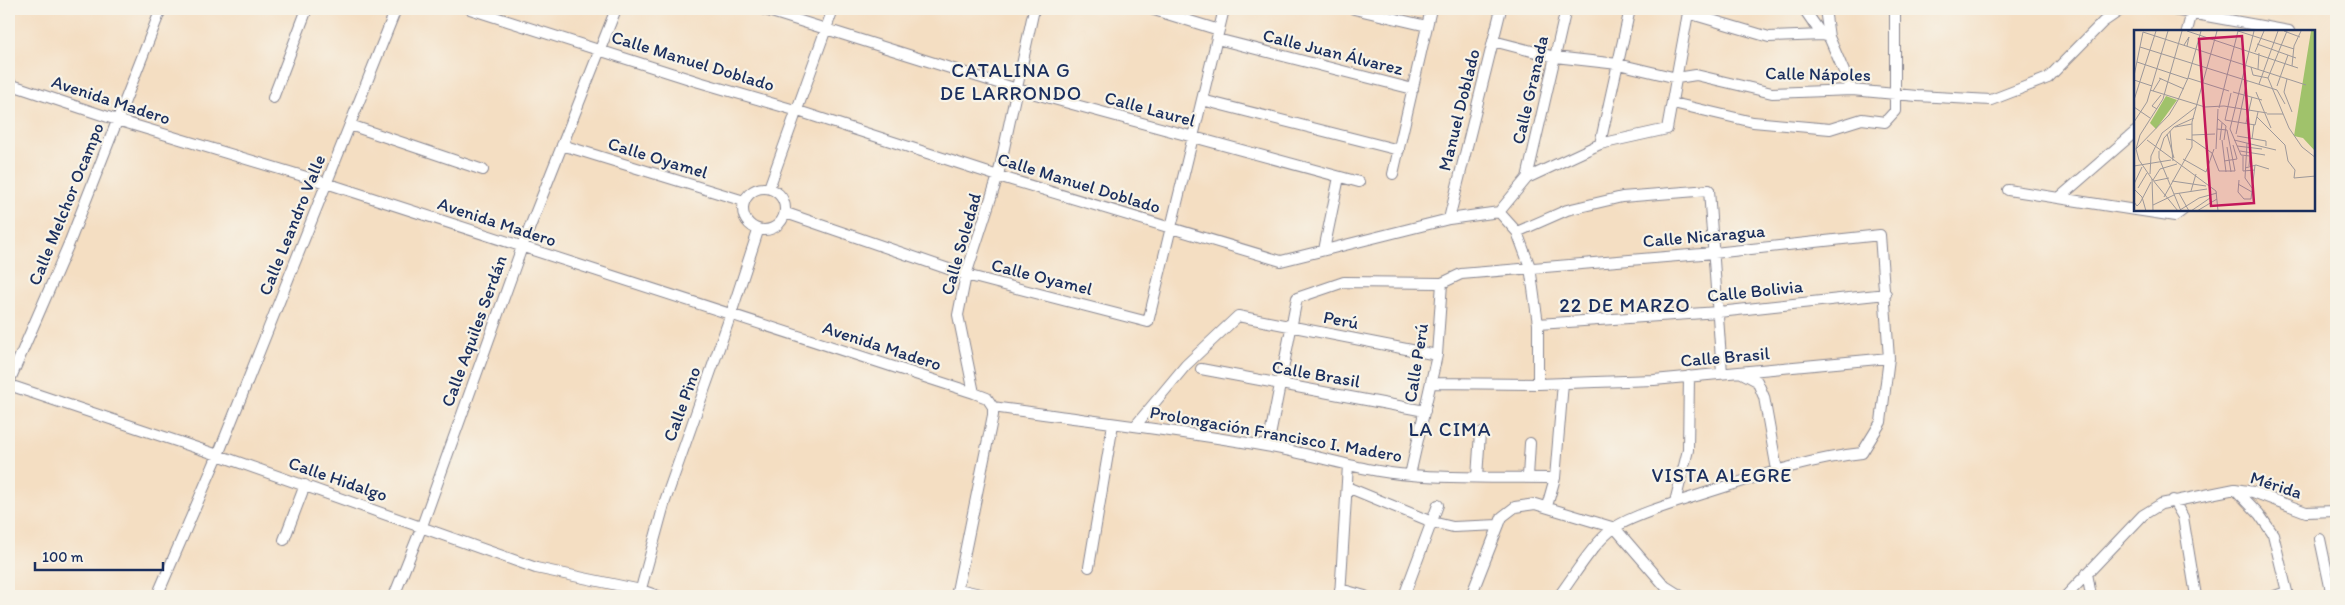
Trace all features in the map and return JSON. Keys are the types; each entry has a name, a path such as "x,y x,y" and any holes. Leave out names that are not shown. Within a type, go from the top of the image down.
{"street":[{"name":"Calle Melchor Ocampo","path":"9,384 68,246 88,190 118,120 160,9"},
{"path":"273,98 307,9"},
{"name":"Calle Leandro Valle","path":"158,596 218,455 396,9"},
{"name":"Calle Manuel Doblado","path":"475,9 998,176 1281,261 1449,219 1500,214"},
{"name":"Calle Aquiles Serdán","path":"394,596 422,526 522,247 616,9"},
{"name":"Calle Laurel","path":"762,9 1017,90 1359,182"},
{"path":"770,188 833,9"},
{"name":"Calle Soledad","path":"974,393 958,315 966,275 998,176 1034,9"},
{"name":"Calle Juan Álvarez","path":"1151,9 1218,34 1413,89"},
{"path":"1171,228 1224,9"},
{"path":"1354,9 1427,26"},
{"path":"1393,174 1431,9"},
{"name":"Manuel Doblado","path":"1449,219 1501,9"},
{"name":"Calle Granada","path":"1527,178 1566,9"},
{"path":"1600,144 1630,9"},
{"path":"1804,9 1825,36 1852,90"},
{"path":"1825,9 1825,36"},
{"path":"1673,104 1753,122 1830,129 1862,119 1885,122 1895,111 1895,9"},
{"name":"Calle Nápoles","path":"1493,41 1555,57 1618,64 1677,78 1696,75 1772,93 1852,90 1991,100 2048,78 2103,22 2122,9"},
{"path":"2168,9 2284,30"},
{"path":"2187,30 2192,12"},
{"path":"1538,384 1538,324 1530,267 1515,230 1500,214 1527,178 1600,144 1667,129 1688,13 1769,37 1825,36"},
{"name":"Avenida Madero","path":"9,84 118,120 326,182 974,393"},
{"path":"1202,100 1399,150"},
{"path":"350,125 483,170"},
{"path":"2059,198 2134,133"},
{"name":"Calle Oyamel","path":"562,145 744,201"},
{"path":"1324,250 1339,177"},
{"path":"770,188 782,197 786,213 776,228 758,231 744,219 744,201 754,190 770,188"},
{"path":"1515,230 1567,210 1622,197 1708,190 1719,312 1722,373"},
{"path":"2008,190 2134,210"},
{"path":"2142,211 2175,216 2182,211"},
{"name":"Calle Oyamel","path":"786,213 966,275 1148,322 1171,228"},
{"name":"Calle Pino","path":"640,593 664,501 731,314 758,231"},
{"name":"Calle Nicaragua","path":"1442,283 1461,274 1714,253 1880,235 1886,294"},
{"path":"1268,446 1297,298 1344,282 1442,283"},
{"name":"Calle Perú","path":"1410,475 1437,355 1442,283"},
{"path":"1558,596 1603,538 1615,528 1675,502 1777,470 1834,456 1862,453 1881,422 1889,358 1886,294"},
{"name":"Calle Bolivia","path":"1538,324 1719,312 1886,294"},
{"name":"Perú","path":"1136,425 1186,365 1238,316 1437,355"},
{"name":"Calle Brasil","path":"1431,383 1538,384 1654,380 1889,358"},
{"name":"Calle Brasil","path":"1201,369 1425,411"},
{"path":"1740,372 1757,381 1764,397 1777,470"},
{"path":"1675,502 1688,450 1689,376"},
{"path":"1547,506 1555,478 1563,383"},
{"name":"Calle Hidalgo","path":"9,384 305,485 536,568 658,596"},
{"path":"974,393 987,398 992,407 957,592 989,596"},
{"name":"Prolongación Francisco I. Madero","path":"992,407 1113,424 1136,425 1268,446 1348,464 1410,475 1555,478"},
{"path":"1089,567 1113,424"},
{"path":"1477,476 1480,433"},
{"path":"1528,477 1530,443"},
{"path":"1348,464 1340,592 1365,596"},
{"path":"284,540 305,485"},
{"path":"1347,487 1432,522 1453,528 1499,525"},
{"path":"2066,596 2143,515 2161,504 2173,500 2235,489 2259,514 2273,534 2287,594 2275,596"},
{"name":"Mérida","path":"2235,489 2252,492 2306,512 2336,511"},
{"path":"2173,500 2184,517 2196,596"},
{"path":"1471,596 1502,517 1515,507 1535,504 1605,523 1615,528 1665,586 1681,596"},
{"path":"1404,596 1438,505"},
{"path":"2320,539 2332,596"},
{"path":"2087,573 2091,596"}],"district":[{"name":"CATALINA G DE LARRONDO","path":"1011,82"},
{"name":"22 DE MARZO","path":"1625,305"},
{"name":"LA CIMA","path":"1450,429"},
{"name":"VISTA ALEGRE","path":"1722,475"}]}
